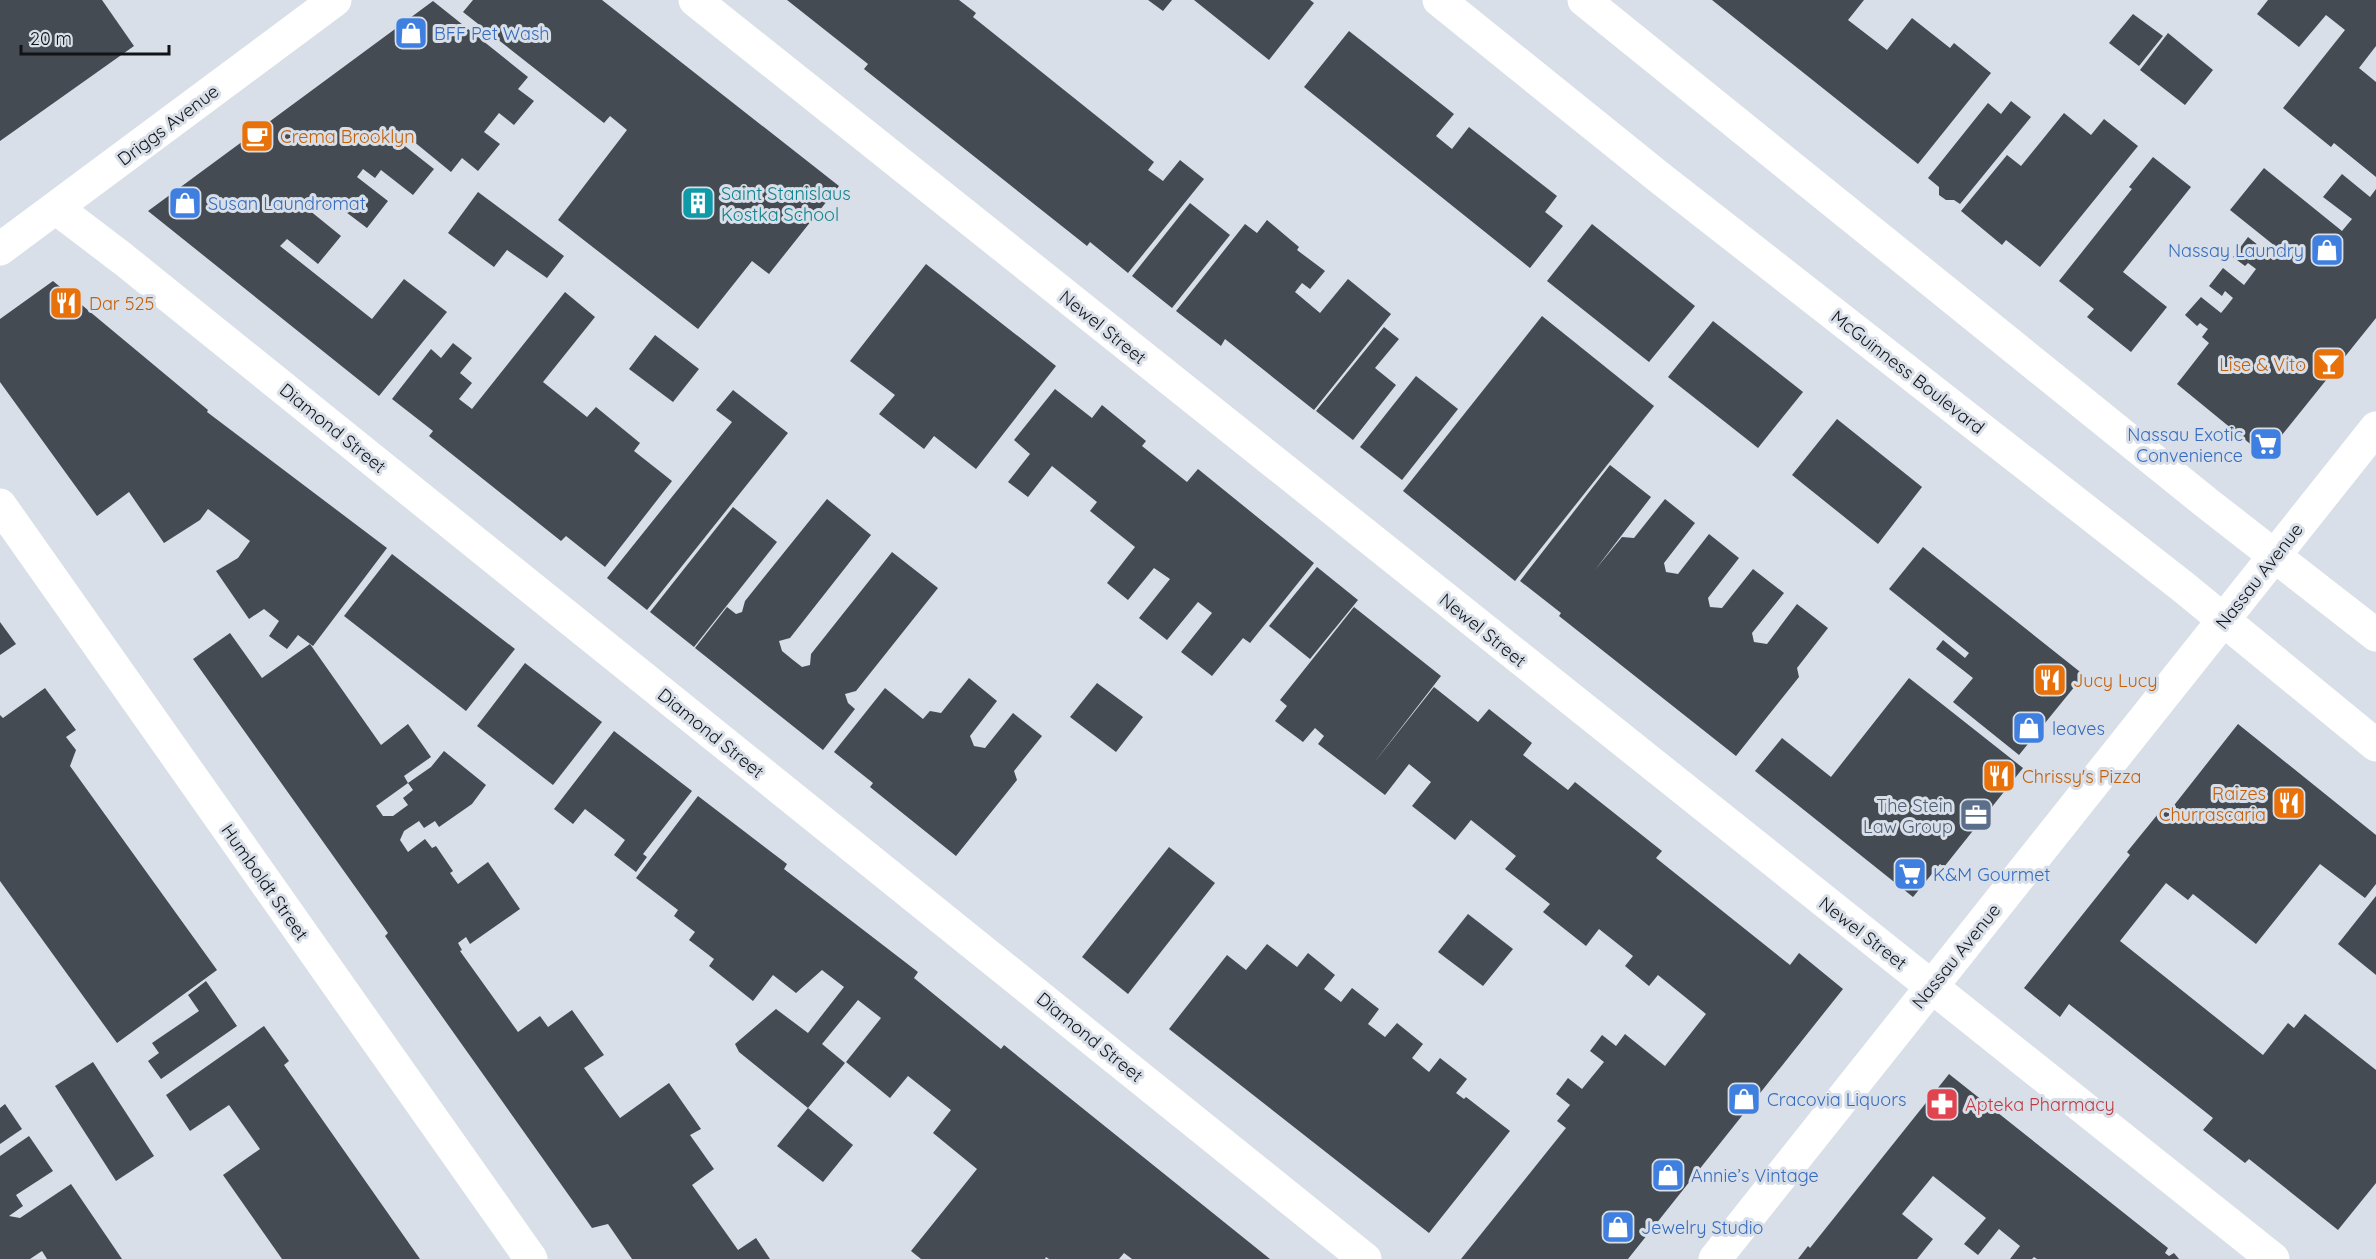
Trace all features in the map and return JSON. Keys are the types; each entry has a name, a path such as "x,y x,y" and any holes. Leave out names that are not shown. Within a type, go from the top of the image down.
{"street":[{"name":"Driggs Avenue","path":"0,249 335,0"},
{"name":"Newel Street","path":"695,0 2273,1259"},
{"name":"McGuinness Boulevard","path":"1440,0 1660,178 2173,579 2376,745"},
{"path":"1584,0 2274,556 2376,634"},
{"name":"Diamond Street","path":"56,208 1365,1259"},
{"name":"Nassau Avenue","path":"1715,1259 2376,428"},
{"name":"Humboldt Street","path":"0,505 531,1259"}],"building":[{"path":"0,0 102,0 134,46 0,141"},
{"name":"Saint Stanislaus Kostka School","path":"473,0 602,0 839,186 769,274 752,261 698,329 558,220 627,130 610,116 604,123 463,12"},
{"path":"787,0 959,0 976,13 973,17 1154,162 1148,170 1163,181 1180,160 1204,179 1128,273 1090,242 1087,246 864,69 868,64"},
{"path":"1148,0 1172,0 1163,11"},
{"path":"1194,0 1310,0 1314,3 1269,60"},
{"path":"1712,0 1864,0 1848,20 1887,50 1912,18 1950,48 1954,43 1991,73 1918,164"},
{"path":"2268,0 2376,0 2376,46 2359,68 2376,82 2376,177 2334,143 2331,147 2283,108 2345,30 2326,15 2299,47 2257,14"},
{"path":"433,1 528,77 518,89 534,101 514,125 499,113 484,132 500,144 478,171 462,158 451,172 407,136 401,143 434,169 413,195 381,170 375,178 363,169 357,177 388,201 367,228 334,203 326,213 315,204 309,210 341,236 318,264 287,239 280,246 372,319 404,279 447,312 379,396 148,211"},
{"path":"2133,14 2163,36 2139,66 2109,43"},
{"path":"1349,31 1454,114 1436,136 1452,149 1469,127 1557,196 1545,212 1563,226 1530,268 1304,87"},
{"path":"2168,33 2213,70 2185,105 2140,70"},
{"path":"2011,101 2031,117 1960,204 1954,200 1946,200 1939,195 1939,187 1928,178 1988,103 2001,114"},
{"path":"2064,113 2091,135 2104,119 2138,146 2040,267 2006,240 2002,245 1961,211 2007,155 2021,166"},
{"path":"2153,157 2191,187 2123,272 2167,307 2131,352 2087,317 2094,309 2059,281 2132,189 2129,187"},
{"path":"2264,168 2342,231 2352,219 2323,197 2342,174 2370,197 2376,189 2376,318 2265,456 2177,384 2209,343 2202,337 2208,329 2200,323 2197,326 2185,315 2201,297 2221,313 2226,307 2233,298 2225,291 2222,296 2209,286 2223,268 2244,285 2256,269 2248,263 2245,266 2233,257 2248,237 2269,254 2275,246 2230,210"},
{"path":"478,192 564,256 547,278 507,250 494,267 448,233"},
{"path":"1190,203 1230,235 1172,308 1132,276"},
{"path":"1267,220 1299,247 1297,250 1325,271 1310,289 1302,283 1295,292 1320,313 1348,279 1391,314 1314,410 1225,339 1221,346 1176,311 1245,224 1257,233"},
{"path":"1592,224 1695,306 1649,362 1547,281"},
{"path":"926,264 1056,366 976,469 934,436 924,449 879,414 895,395 850,361"},
{"path":"53,281 208,410 207,412 387,548 313,646 298,635 287,649 269,636 279,621 264,609 249,619 216,571 238,558 250,541 208,509 200,520 164,543 129,492 97,516 0,382 0,319"},
{"path":"565,292 595,317 543,382 587,417 596,407 640,443 634,451 672,481 605,567 566,536 561,541 429,436 433,431 392,399 431,349 441,358 453,343 472,358 460,373 472,383 459,399 472,409"},
{"path":"1542,316 1654,406 1515,581 1403,491"},
{"path":"1713,321 1803,392 1758,448 1668,377"},
{"path":"1384,327 1399,339 1375,368 1396,385 1353,440 1316,411"},
{"path":"655,335 699,369 673,402 629,369"},
{"path":"1416,376 1458,409 1402,480 1360,447"},
{"path":"1055,389 1092,418 1102,405 1146,441 1142,446 1187,482 1198,469 1314,563 1250,643 1243,638 1212,676 1181,652 1212,613 1198,602 1167,640 1139,618 1170,579 1154,568 1128,600 1107,583 1135,547 1090,511 1097,502 1052,466 1028,497 1008,482 1030,454 1014,440"},
{"path":"733,390 788,433 647,610 607,578 732,422 716,410"},
{"path":"1837,419 1922,487 1878,544 1792,475"},
{"path":"1610,465 1651,497 1595,570 1622,537 1634,538 1665,499 1695,523 1664,563 1666,572 1678,574 1709,534 1739,558 1708,598 1710,607 1722,608 1753,569 1784,593 1752,633 1754,642 1767,644 1797,604 1828,628 1797,668 1799,677 1736,756 1559,616 1561,613 1520,581"},
{"path":"827,499 871,535 790,638 779,641 782,651 793,660 802,667 810,665 811,654 892,552 938,588 856,691 845,694 848,703 855,709 823,750 695,648 727,607 736,614 742,612 745,601"},
{"path":"733,507 777,542 694,647 650,612"},
{"path":"1923,547 2084,675 2019,755 1953,702 1973,678 1936,649 1943,640 1965,658 1969,653 1889,589"},
{"path":"392,554 515,649 466,711 344,616"},
{"path":"1317,567 1358,600 1310,659 1269,626"},
{"path":"1354,607 1441,676 1373,764 1434,687 1478,722 1489,709 1532,743 1523,755 1568,790 1575,782 1662,851 1656,858 1790,965 1799,953 1843,989 1628,1259 1461,1259 1566,1128 1557,1121 1570,1105 1556,1094 1568,1078 1582,1089 1604,1062 1590,1051 1602,1035 1616,1046 1625,1034 1665,1066 1706,1014 1658,975 1649,986 1625,966 1633,956 1599,929 1586,946 1543,912 1550,904 1505,869 1516,856 1471,820 1455,840 1412,806 1431,782 1409,764 1385,795 1318,744 1324,736 1315,728 1303,742 1275,721 1287,706 1280,700"},
{"path":"0,622 16,644 0,655"},
{"path":"230,633 262,678 310,644 381,745 408,724 431,757 404,776 408,783 431,767 444,751 486,785 472,804 439,827 435,821 424,828 419,821 404,831 400,840 408,852 425,839 432,848 436,846 453,871 450,873 458,884 488,862 520,909 470,944 466,937 458,943 462,950 460,951 518,1032 540,1016 548,1027 572,1010 604,1055 584,1068 620,1118 669,1083 701,1129 690,1135 714,1169 692,1185 738,1250 756,1238 770,1259 632,1259 608,1224 592,1228 385,936 388,933 193,659","holes":["408,783 413,790 403,798 408,805 393,816 383,816 376,806"]},
{"path":"525,663 602,722 553,785 477,726"},
{"path":"969,678 997,701 970,736 974,746 985,748 1013,713 1042,736 1014,771 1017,780 956,856 870,787 873,783 834,752 885,688 923,719 930,711 941,713"},
{"path":"1909,678 2023,768 1944,867 1940,864 1913,897 1755,771 1782,738 1831,777"},
{"path":"1097,683 1143,717 1116,752 1070,717"},
{"path":"45,688 76,730 66,737 76,750 70,766 217,970 117,1043 0,881 0,715 3,718"},
{"path":"2238,724 2376,835 2376,884 2365,898 2320,864 2256,944 2193,894 2188,900 2166,883 2120,941 2263,1055 2288,1023 2294,1028 2305,1014 2376,1070 2376,1183 2338,1230 2249,1159 2245,1163 2203,1130 2213,1118 2069,1004 2060,1017 2024,988 2130,855 2127,852 2162,809 2168,813"},
{"path":"614,731 692,791 643,854 647,857 636,872 614,855 625,840 585,809 573,824 554,809"},
{"path":"698,796 787,864 784,869 918,972 914,978 1001,1049 1004,1045 1270,1259 1132,1259 1124,1253 1119,1259 1049,1259 1046,1257 1045,1259 921,1259 911,1251 977,1169 933,1133 951,1110 908,1076 890,1098 846,1062 881,1018 858,1000 822,1044 845,1063 808,1108 739,1052 735,1044 776,1009 808,1033 844,987 822,970 796,993 773,975 753,1001 709,966 714,959 689,940 695,932 674,916 678,910 636,878"},
{"path":"1169,847 1215,883 1128,994 1082,957"},
{"path":"2376,896 2376,975 2338,944"},
{"path":"1468,914 1513,949 1483,986 1438,952"},
{"path":"1267,944 1297,967 1308,953 1335,975 1324,989 1341,1002 1352,988 1379,1009 1368,1024 1385,1037 1397,1023 1423,1044 1412,1058 1429,1072 1440,1058 1467,1079 1456,1093 1464,1099 1466,1097 1510,1131 1429,1233 1169,1029 1227,955 1246,970"},
{"path":"206,981 237,1026 161,1079 148,1061 159,1053 152,1043 199,1011 188,995"},
{"path":"264,1026 289,1061 284,1065 420,1259 282,1259 223,1175 260,1149 229,1105 190,1131 166,1095"},
{"path":"93,1062 154,1156 116,1181 55,1086"},
{"path":"1949,1074 2168,1248 2165,1253 2169,1256 2174,1253 2179,1259 2037,1259 2034,1257 2032,1259 2010,1259 2020,1246 1999,1229 1978,1255 1964,1244 1986,1218 1933,1176 1902,1214 1933,1239 1917,1259 1798,1259 1808,1246 1810,1248"},
{"path":"5,1104 22,1129 0,1144 0,1108"},
{"path":"808,1108 853,1145 823,1182 777,1146"},
{"path":"29,1136 53,1171 16,1195 23,1206 9,1216 20,1218 71,1184 122,1259 47,1259 42,1251 30,1259 0,1259 0,1156"}],"place":[{"name":"BFF Pet Wash","path":"411,33"},
{"name":"Crema Brooklyn","path":"257,136"},
{"name":"Susan Laundromat","path":"185,203"},
{"name":"Saint Stanislaus Kostka School","path":"698,203"},
{"name":"Nassay Laundry","path":"2327,250"},
{"name":"Dar 525","path":"66,303"},
{"name":"Lise & Vito","path":"2329,364"},
{"name":"Nassau Exotic Convenience","path":"2266,444"},
{"name":"Jucy Lucy","path":"2050,680"},
{"name":"leaves","path":"2029,728"},
{"name":"Chrissy's Pizza","path":"1999,776"},
{"name":"Raizes Churrascaria","path":"2289,803"},
{"name":"The Stein Law Group","path":"1976,815"},
{"name":"K&M Gourmet","path":"1910,874"},
{"name":"Cracovia Liquors","path":"1744,1099"},
{"name":"Apteka Pharmacy","path":"1942,1104"},
{"name":"Annie’s Vintage","path":"1668,1175"},
{"name":"Jewelry Studio","path":"1618,1227"}]}
